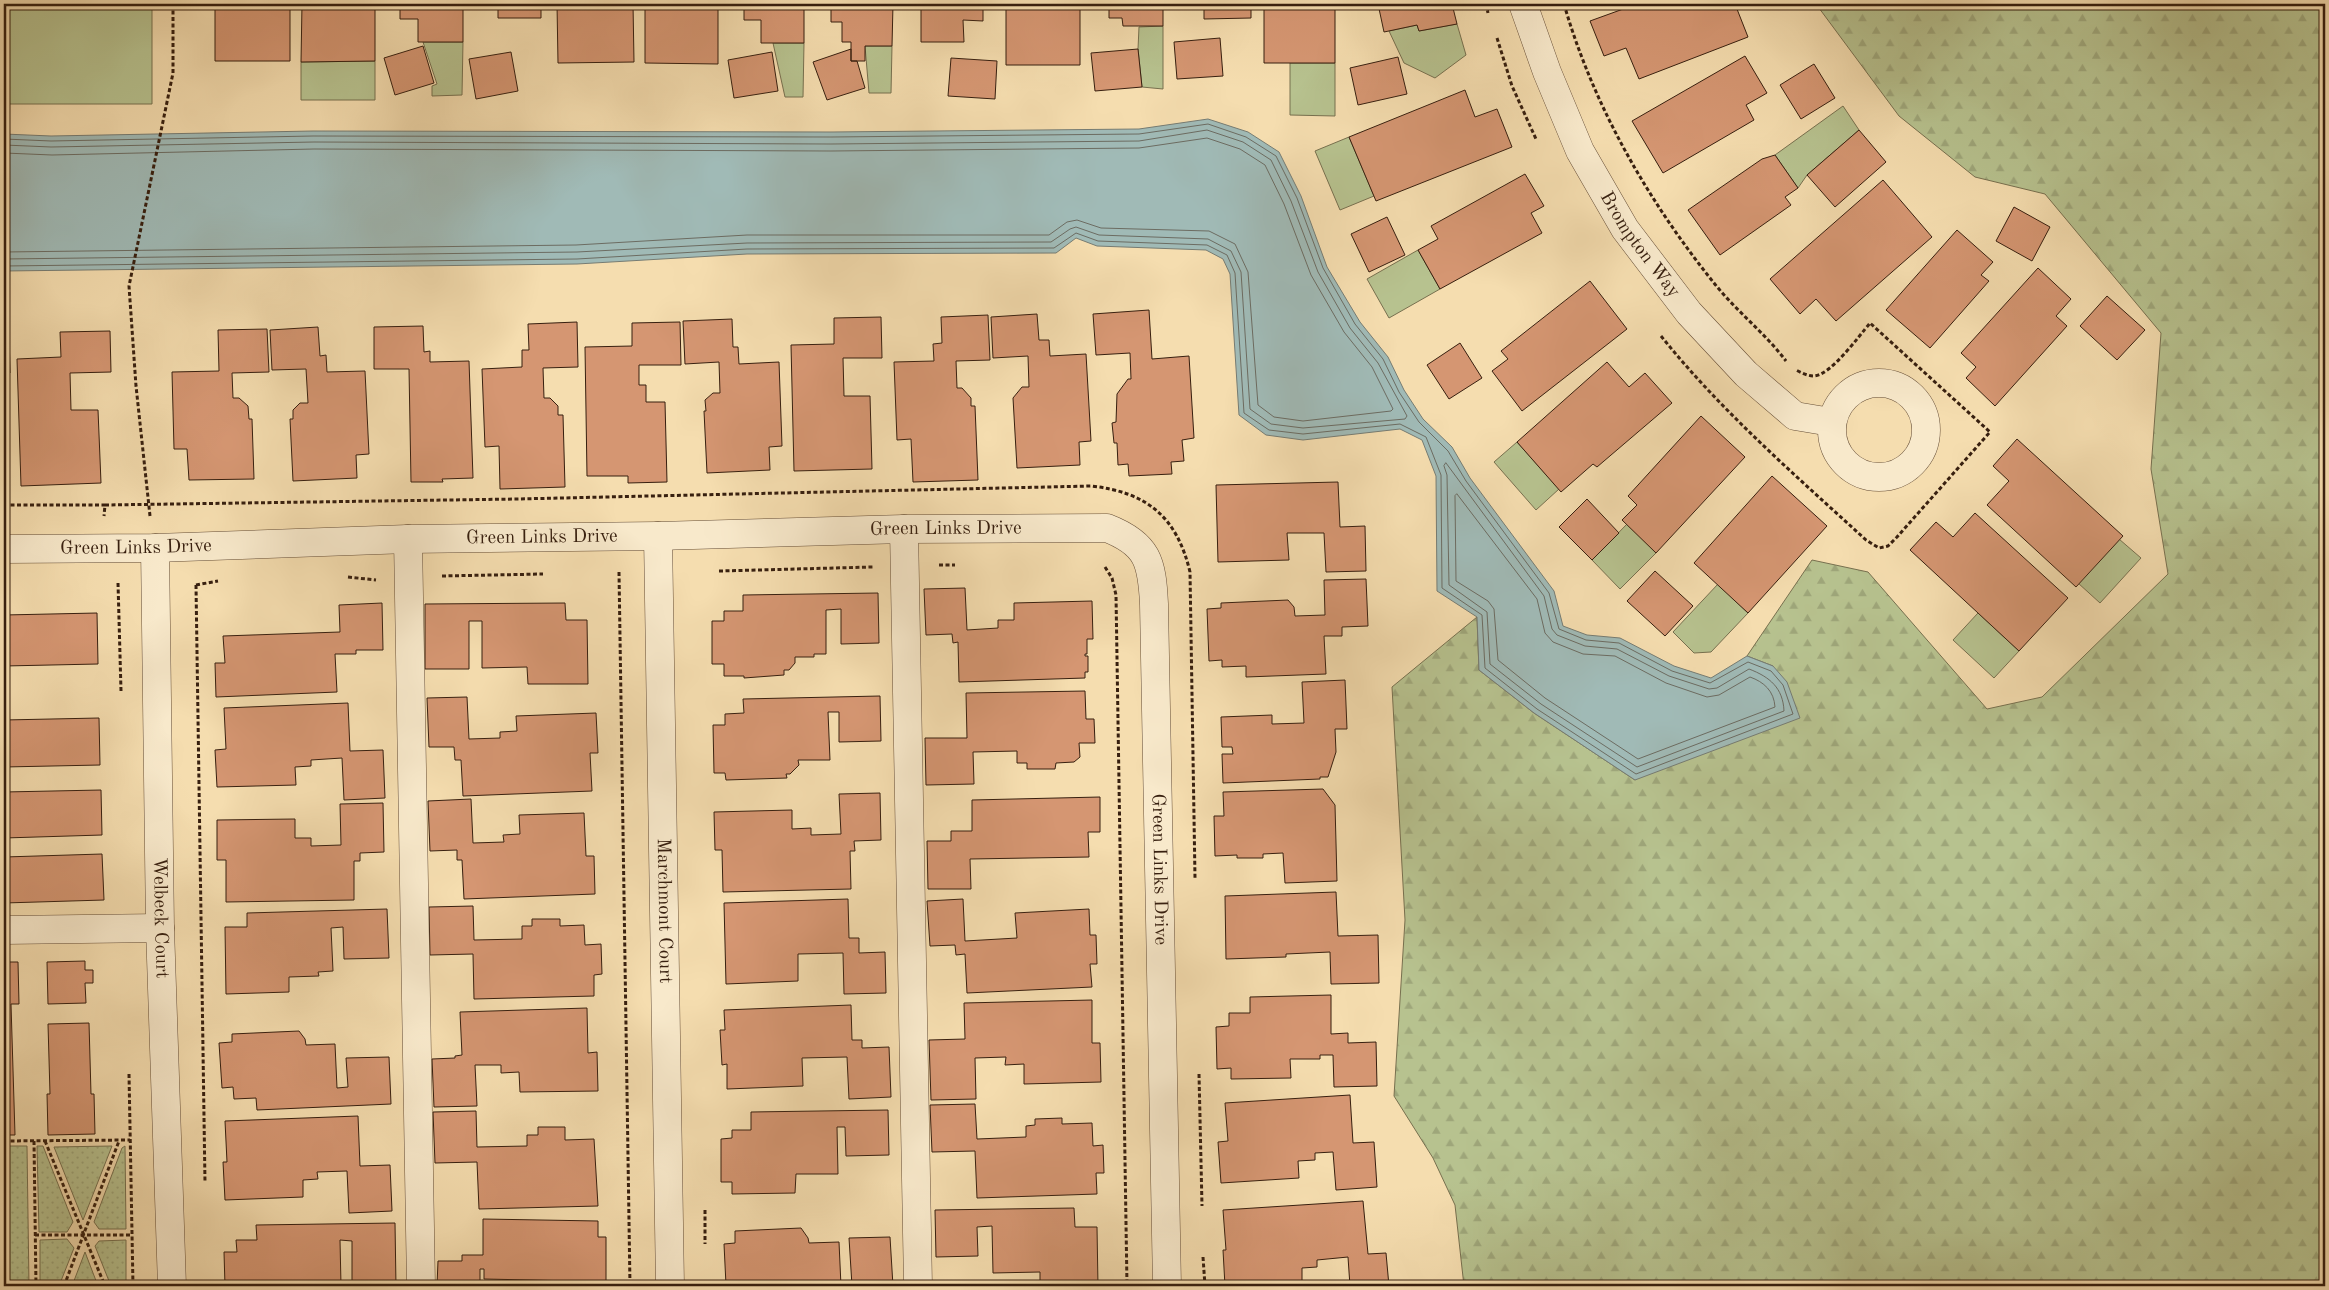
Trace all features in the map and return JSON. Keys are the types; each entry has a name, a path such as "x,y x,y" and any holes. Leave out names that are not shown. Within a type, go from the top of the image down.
{"street":[{"name":"Brompton Way","path":"1523,4 1547,72 1580,151 1625,229 1690,313 1746,374 1795,416 1831,422"},
{"name":"Green Links Drive","path":"4,549 156,561 408,538 658,536 904,529 1107,528 1126,535 1142,550 1153,576 1167,1286"},
{"path":"904,529 918,1286"},
{"name":"Marchmont Court","path":"658,536 670,1286"},
{"path":"408,538 421,1286"},
{"name":"Welbeck Court","path":"156,561 160,928 172,1286"},
{"path":"4,930 160,928"}],"path":[{"path":"173,4 174,73 129,286 136,386 156,561 189,574 196,585 205,1186"},
{"path":"4,505 105,505 104,522"},
{"path":"1102,564 1108,569 1116,595 1126,1286"},
{"path":"713,571 960,565"},
{"path":"619,572 630,1286"},
{"path":"129,1073 133,1286"},
{"path":"4,1141 130,1140"},
{"path":"34,1141 36,1286"},
{"path":"45,1141 105,1286"},
{"path":"64,1286 119,1141"},
{"path":"35,1235 132,1235"}],"green space":[{"path":"4,4 152,4 152,104 4,104"},
{"path":"1816,4 2325,4 2325,1286 1464,1286 1455,1205 1433,1158 1394,1096 1405,920 1392,687 1477,617 1479,670 1534,713 1635,780 1773,666 1747,656 1812,560 1868,572 1987,709 2042,697 2168,574 2151,469 2161,333 2045,194 1975,177 1899,116"},
{"path":"1457,24 1466,55 1435,78 1404,63 1389,31 1417,25 1419,31"},
{"path":"1163,26 1163,89 1142,87 1138,49 1139,27"},
{"path":"423,42 463,42 462,95 432,96 432,86 437,84"},
{"path":"773,43 804,43 803,97 785,97"},
{"path":"865,46 892,46 891,93 869,93"},
{"path":"375,61 375,100 301,100 301,62"},
{"path":"1290,63 1335,63 1335,116 1290,115"},
{"path":"1843,106 1859,130 1807,175 1798,188 1775,155"},
{"path":"1349,137 1374,196 1340,210 1315,151"},
{"path":"1418,250 1440,289 1389,318 1367,279"},
{"path":"1517,442 1559,489 1536,510 1494,462"},
{"path":"1627,524 1656,553 1620,589 1592,560"},
{"path":"2119,539 2141,558 2100,603 2078,583"},
{"path":"1718,584 1748,613 1711,652 1694,653 1673,632"},
{"path":"1978,613 2019,651 1994,678 1953,640"},
{"path":"4,1146 27,1146 29,1286 4,1286"},
{"path":"37,1146 43,1146 73,1222 67,1232 39,1232"},
{"path":"112,1146 83,1220 54,1147"},
{"path":"125,1146 126,1229 99,1229 94,1222 122,1148"},
{"path":"67,1239 74,1248 59,1286 40,1286 40,1240"},
{"path":"126,1240 126,1286 111,1286 95,1246 99,1241"},
{"path":"85,1252 98,1286 72,1286"}],"water":[{"path":"1208,119 1248,132 1279,152 1301,196 1327,267 1360,322 1388,357 1404,390 1423,419 1452,447 1470,478 1554,591 1563,626 1587,635 1620,638 1674,666 1711,678 1747,656 1773,666 1787,682 1800,718 1635,780 1534,713 1479,670 1477,617 1437,591 1436,476 1422,440 1400,429 1303,440 1266,435 1239,415 1230,274 1223,259 1206,250 1097,246 1076,238 1056,253 747,254 577,264 4,271 4,134 51,136 313,131 831,132 1139,129"}],"building":[{"path":"215,4 290,4 290,61 215,61"},
{"path":"302,4 375,4 375,61 301,62"},
{"path":"400,4 463,4 463,42 418,42 418,19 400,19"},
{"path":"498,4 541,4 541,18 498,18"},
{"path":"557,4 633,4 634,62 558,63"},
{"path":"645,4 718,4 718,64 645,63"},
{"path":"744,4 804,4 804,43 761,43 761,20 744,20"},
{"path":"831,4 893,4 892,46 865,46 865,61 851,61 851,42 842,42 842,22 831,22"},
{"path":"921,4 983,4 983,21 963,20 964,42 921,42"},
{"path":"1006,4 1080,4 1080,65 1006,65"},
{"path":"1109,4 1163,4 1163,26 1123,26 1122,18 1109,18"},
{"path":"1204,4 1251,4 1251,18 1204,19"},
{"path":"1264,4 1335,4 1335,63 1264,63"},
{"path":"1378,4 1452,4 1457,24 1419,31 1417,25 1384,32"},
{"path":"1637,4 1735,4 1748,37 1639,79 1626,48 1604,56 1590,21"},
{"path":"1220,38 1223,76 1177,79 1174,42"},
{"path":"423,46 434,83 395,95 384,58"},
{"path":"851,49 851,61 857,61 865,88 827,100 813,62"},
{"path":"1138,49 1142,87 1095,91 1091,53"},
{"path":"511,52 518,91 476,99 469,59"},
{"path":"772,52 778,91 734,98 728,60"},
{"path":"1745,56 1767,93 1746,105 1754,120 1663,173 1632,121"},
{"path":"1398,57 1407,94 1358,105 1350,68"},
{"path":"951,58 997,61 995,99 948,96"},
{"path":"1814,64 1835,98 1801,119 1780,85"},
{"path":"1465,90 1475,117 1497,109 1512,147 1376,201 1349,137"},
{"path":"1859,130 1886,162 1835,207 1807,175"},
{"path":"1775,155 1798,188 1785,197 1791,205 1720,255 1688,210 1762,159"},
{"path":"1525,174 1544,206 1531,213 1542,233 1440,289 1418,250 1438,239 1431,226"},
{"path":"1883,180 1932,237 1836,321 1816,299 1800,314 1770,279"},
{"path":"2014,207 2050,227 2032,261 1996,241"},
{"path":"1387,217 1405,255 1369,272 1351,234"},
{"path":"1957,230 1993,262 1981,275 1989,281 1930,348 1886,310"},
{"path":"2038,268 2071,299 2056,316 2067,326 1995,406 1966,378 1976,367 1961,353"},
{"path":"1590,281 1627,329 1522,411 1492,371 1508,359 1501,351"},
{"path":"2107,296 2145,330 2117,360 2080,326"},
{"path":"1149,310 1152,359 1189,356 1194,438 1182,440 1184,461 1171,462 1172,474 1129,476 1128,464 1118,465 1117,443 1114,443 1112,423 1116,422 1117,394 1128,379 1131,379 1130,353 1096,355 1093,314"},
{"path":"1037,314 1039,340 1049,340 1050,356 1086,354 1091,441 1079,442 1080,465 1017,468 1013,398 1022,387 1029,387 1028,356 993,358 991,317"},
{"path":"988,315 990,360 956,361 957,388 962,388 971,398 971,406 975,406 978,480 913,482 911,439 897,440 894,362 934,361 933,344 942,343 941,317"},
{"path":"881,317 882,358 843,358 844,396 870,396 872,469 794,471 791,345 834,344 834,318"},
{"path":"732,319 733,347 738,347 739,364 779,362 782,446 769,447 770,470 707,473 705,400 713,393 720,393 719,362 685,364 683,321"},
{"path":"577,322 578,367 543,368 544,398 550,398 558,406 558,415 563,415 565,487 500,489 499,446 485,447 482,369 522,367 522,350 529,350 528,324"},
{"path":"680,322 681,365 639,365 639,385 646,385 646,402 665,402 667,482 628,483 628,476 587,476 585,347 632,346 632,323"},
{"path":"423,326 424,352 430,351 430,362 469,361 473,478 442,479 443,482 411,482 409,369 374,369 374,327"},
{"path":"318,327 320,356 326,355 327,372 365,371 369,454 356,455 357,478 293,481 290,419 293,419 293,410 300,403 308,403 306,369 272,370 270,330"},
{"path":"267,329 269,372 232,373 233,398 239,398 248,406 249,419 252,419 254,479 189,480 187,449 174,449 172,372 219,371 218,330"},
{"path":"110,331 111,372 70,373 71,410 98,410 101,483 21,486 17,359 61,357 60,332"},
{"path":"4,332 9,332 10,373 4,373"},
{"path":"1460,343 1482,378 1449,399 1427,365"},
{"path":"1607,362 1629,387 1645,373 1672,403 1597,467 1593,464 1561,492 1517,442"},
{"path":"1701,416 1745,457 1656,553 1622,520 1637,505 1628,496"},
{"path":"2017,439 2123,536 2076,587 1987,505 2009,481 1993,466"},
{"path":"1772,476 1827,526 1748,613 1694,563"},
{"path":"1338,482 1340,527 1365,526 1366,571 1326,572 1324,533 1287,533 1289,560 1218,562 1216,485"},
{"path":"1587,499 1619,533 1592,560 1559,527"},
{"path":"1975,513 2068,598 2019,651 1910,550 1936,522 1953,537"},
{"path":"1655,571 1693,606 1665,636 1627,601"},
{"path":"1366,579 1368,626 1342,627 1342,636 1324,636 1326,674 1246,677 1246,666 1222,667 1222,660 1209,661 1207,609 1221,608 1221,603 1288,600 1294,607 1295,616 1325,615 1324,580"},
{"path":"965,588 967,630 998,628 998,620 1014,620 1014,603 1092,601 1093,639 1087,639 1087,654 1085,656 1088,656 1088,672 1085,672 1085,678 959,682 958,642 953,643 952,634 926,635 924,589"},
{"path":"878,593 879,643 841,644 841,609 826,610 826,654 814,654 814,657 795,657 795,663 789,670 784,670 784,675 744,678 744,676 724,676 724,664 712,664 712,621 724,621 724,611 743,611 743,595"},
{"path":"382,603 383,650 356,650 356,654 335,654 337,692 216,697 215,663 225,663 223,636 340,632 339,605"},
{"path":"565,603 566,620 587,620 588,684 528,684 527,667 482,668 482,621 469,621 469,669 425,669 425,604"},
{"path":"97,613 98,664 4,666 4,615"},
{"path":"1345,680 1347,729 1335,729 1336,752 1328,777 1320,777 1320,779 1223,783 1222,754 1233,754 1232,747 1222,747 1221,717 1272,715 1272,724 1304,723 1302,682"},
{"path":"1085,691 1086,719 1094,719 1095,743 1079,743 1080,757 1074,762 1056,763 1055,769 1027,769 1027,763 1017,763 1017,751 973,752 974,784 926,785 925,738 967,738 966,693"},
{"path":"880,696 881,741 839,742 839,712 828,712 830,760 798,760 799,765 790,774 786,774 787,778 726,780 725,773 714,773 713,725 725,725 725,714 744,713 743,699"},
{"path":"467,697 469,739 500,738 500,732 517,731 516,716 596,713 598,753 590,753 592,791 463,796 461,760 455,760 454,747 429,747 427,698"},
{"path":"348,703 350,751 383,750 385,798 344,800 342,758 311,760 311,766 295,767 296,785 217,787 215,750 226,749 224,708"},
{"path":"99,718 100,765 4,767 4,720"},
{"path":"1323,789 1335,805 1337,881 1285,883 1283,853 1263,854 1263,858 1237,858 1237,855 1215,856 1214,816 1224,816 1223,792"},
{"path":"101,790 102,835 4,838 4,792"},
{"path":"880,793 881,840 854,841 855,851 850,851 851,889 723,892 722,850 715,850 714,812 792,810 792,829 811,828 811,835 841,834 839,794"},
{"path":"1100,797 1100,832 1088,832 1089,857 970,859 971,889 928,889 927,841 951,841 951,831 972,831 972,800"},
{"path":"471,799 473,843 504,842 503,835 520,834 519,815 584,813 586,856 594,856 595,894 464,899 462,860 457,860 457,850 430,851 428,801"},
{"path":"383,803 384,852 360,853 360,861 354,861 354,900 226,902 226,860 217,860 217,820 295,819 295,838 311,838 311,846 341,845 340,804"},
{"path":"102,854 104,900 4,903 4,857"},
{"path":"1336,892 1338,936 1378,935 1379,983 1331,984 1330,952 1286,954 1286,957 1226,959 1225,896"},
{"path":"848,899 849,938 859,938 859,953 885,952 886,993 844,994 843,953 798,954 798,981 726,984 724,903"},
{"path":"963,899 965,941 1017,938 1015,913 1089,909 1090,935 1096,935 1097,964 1090,964 1092,987 967,993 965,954 956,955 955,945 930,946 927,901"},
{"path":"473,906 474,940 522,939 522,926 532,926 532,919 560,919 560,926 584,925 585,945 601,944 602,974 594,975 594,996 474,999 473,954 430,955 429,907"},
{"path":"387,909 389,958 344,959 343,927 331,928 333,971 318,972 319,976 289,977 289,992 226,994 225,927 247,927 247,913"},
{"path":"85,961 85,970 93,970 93,983 85,983 86,1003 48,1004 47,962"},
{"path":"4,962 18,962 19,1004 11,1004 15,1135 4,1135"},
{"path":"1331,995 1331,1034 1348,1033 1348,1043 1376,1042 1377,1086 1334,1087 1333,1055 1320,1055 1320,1059 1290,1059 1291,1078 1231,1079 1231,1068 1217,1069 1216,1027 1229,1026 1229,1013 1250,1013 1250,997"},
{"path":"1092,1000 1092,1043 1100,1043 1101,1082 1024,1084 1024,1064 1005,1065 1006,1057 975,1058 976,1099 931,1100 929,1040 965,1039 964,1003"},
{"path":"851,1005 852,1040 862,1040 862,1048 889,1047 891,1097 849,1099 847,1057 802,1058 803,1086 727,1089 727,1064 722,1065 720,1030 725,1030 724,1010"},
{"path":"587,1008 588,1053 597,1052 598,1091 520,1092 519,1072 501,1073 501,1065 475,1065 477,1106 434,1107 432,1059 455,1058 455,1056 462,1055 460,1012"},
{"path":"89,1023 91,1094 94,1094 95,1134 48,1135 47,1094 50,1094 48,1024"},
{"path":"299,1031 305,1039 306,1045 335,1044 337,1088 348,1087 346,1058 389,1057 391,1104 257,1110 256,1098 234,1099 233,1087 222,1088 219,1043 232,1042 232,1034"},
{"path":"1350,1095 1353,1143 1374,1142 1377,1187 1336,1190 1333,1152 1315,1153 1315,1160 1298,1161 1299,1178 1221,1183 1218,1142 1228,1141 1225,1103"},
{"path":"975,1104 977,1139 1026,1137 1026,1126 1035,1125 1035,1119 1062,1118 1062,1124 1092,1123 1093,1146 1103,1145 1104,1173 1096,1173 1097,1194 977,1198 975,1151 932,1152 930,1105"},
{"path":"888,1110 889,1155 846,1156 845,1127 837,1127 838,1174 796,1174 795,1193 732,1194 732,1182 721,1182 721,1139 732,1138 732,1130 751,1130 751,1112"},
{"path":"476,1111 477,1147 527,1146 527,1135 538,1135 538,1127 565,1127 565,1140 594,1139 598,1206 479,1209 477,1162 435,1163 433,1112"},
{"path":"358,1116 360,1166 390,1165 392,1211 349,1213 347,1171 317,1172 318,1179 303,1180 303,1197 225,1200 223,1162 227,1162 225,1121"},
{"path":"1363,1201 1368,1254 1386,1253 1389,1286 1350,1286 1348,1257 1317,1260 1317,1267 1302,1268 1302,1285 1225,1286 1223,1250 1226,1250 1223,1210"},
{"path":"1074,1208 1075,1227 1097,1227 1098,1286 1040,1286 1040,1272 993,1273 992,1226 977,1227 978,1256 936,1257 935,1210"},
{"path":"483,1219 598,1221 598,1237 606,1237 606,1286 575,1286 575,1281 484,1279 484,1269 480,1269 480,1286 437,1286 438,1261 462,1261 462,1255 483,1255"},
{"path":"395,1223 396,1286 352,1286 352,1241 340,1240 341,1285 225,1286 224,1252 237,1252 236,1240 257,1240 256,1225"},
{"path":"801,1228 809,1243 839,1242 841,1286 726,1285 724,1244 735,1243 735,1231"},
{"path":"890,1237 893,1286 852,1286 849,1238"}]}
